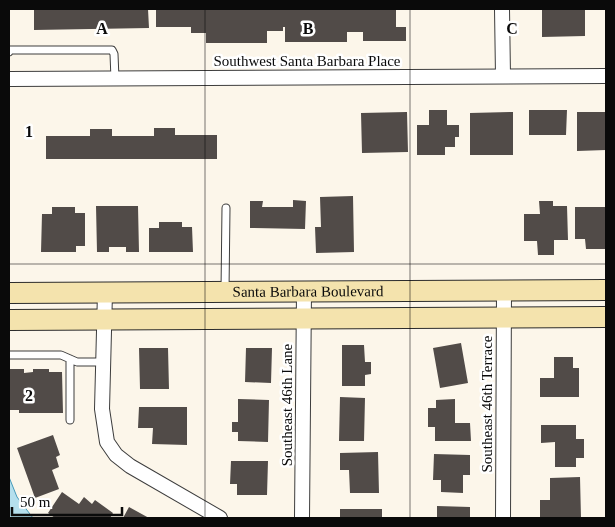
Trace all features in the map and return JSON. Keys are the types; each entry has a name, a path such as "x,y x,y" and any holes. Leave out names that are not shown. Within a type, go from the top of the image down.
{"main road":[{"name":"Santa Barbara Boulevard","path":"9,293 606,290"},
{"name":"Santa Barbara Boulevard","path":"9,320 606,318"}],"street":[{"path":"502,9 503,76"},
{"name":"Southwest Santa Barbara Place","path":"9,79 606,76"},
{"name":"Southeast 46th Terrace","path":"503,518 504,290"},
{"name":"Southeast 46th Lane","path":"302,518 304,291"},
{"path":"105,292 102,409 107,442 116,455 130,466 220,518"}],"lane":[{"path":"9,52 10,50 112,50 114,54 115,79"},
{"path":"225,292 226,208"},
{"path":"9,355 61,355 77,362 103,362"},
{"path":"70,359 70,420"}],"water":[{"path":"9,477 17,497 33,518 9,518"}],"building":[{"path":"34,9 148,9 149,28 34,30"},
{"path":"156,9 396,9 396,27 406,27 406,41 363,41 363,32 347,32 347,42 285,42 285,27 283,27 283,31 267,31 267,43 206,43 206,33 191,33 191,27 156,27"},
{"path":"542,9 585,9 585,36 542,37"},
{"path":"429,110 447,110 447,125 459,125 459,137 455,137 455,147 445,147 445,155 417,155 417,125 429,125"},
{"path":"529,110 567,110 566,135 529,135"},
{"path":"407,112 408,152 362,153 361,113"},
{"path":"513,112 513,155 470,155 470,113"},
{"path":"577,112 606,112 606,150 577,151"},
{"path":"154,128 175,128 175,135 217,135 217,159 46,159 46,136 90,136 90,129 112,129 112,136 154,136"},
{"path":"353,196 354,252 316,253 315,227 321,227 320,197"},
{"path":"293,200 306,201 305,229 250,228 250,201 263,201 262,207 293,207"},
{"path":"539,201 553,201 553,206 567,206 568,240 554,240 554,255 538,255 537,241 524,241 524,214 540,214"},
{"path":"96,206 138,206 139,252 126,252 126,247 109,247 109,252 97,252"},
{"path":"52,207 75,207 75,213 85,213 85,246 76,246 76,252 41,252 42,214 52,214"},
{"path":"575,207 606,207 606,249 586,249 585,239 575,239"},
{"path":"159,222 182,222 182,227 192,227 193,252 149,252 149,228 159,228"},
{"path":"461,343 468,383 440,388 433,348"},
{"path":"342,345 364,345 365,362 371,362 371,374 365,375 365,386 342,386"},
{"path":"139,348 168,348 169,389 140,389"},
{"path":"246,348 272,348 271,383 245,382"},
{"path":"554,357 573,357 573,368 579,368 579,397 540,397 540,378 554,378"},
{"path":"9,369 24,369 24,373 33,372 33,369 49,369 49,372 62,372 63,413 19,413 19,410 9,410"},
{"path":"340,397 365,398 364,441 339,441"},
{"path":"238,399 269,400 268,442 238,441 238,432 232,432 232,422 238,422"},
{"path":"455,399 455,423 470,423 471,441 435,441 435,427 428,427 428,408 436,408 436,400"},
{"path":"139,407 187,407 187,445 152,444 153,428 138,428"},
{"path":"541,425 576,425 576,439 584,439 584,458 576,458 576,467 555,467 555,442 541,443"},
{"path":"53,435 60,455 56,457 59,467 52,470 59,489 35,498 17,448"},
{"path":"378,452 379,493 350,493 349,470 340,470 340,453"},
{"path":"434,454 470,455 470,475 463,475 463,493 441,492 441,480 433,480"},
{"path":"231,461 268,461 267,495 237,495 237,484 230,484"},
{"path":"580,477 581,518 540,518 540,500 550,500 550,478"},
{"path":"62,492 79,504 84,497 92,504 95,500 113,513 110,518 55,518 48,513"},
{"path":"437,506 470,507 470,518 437,518"},
{"path":"129,507 149,518 123,518"},
{"path":"340,509 382,509 382,518 340,518"}]}
